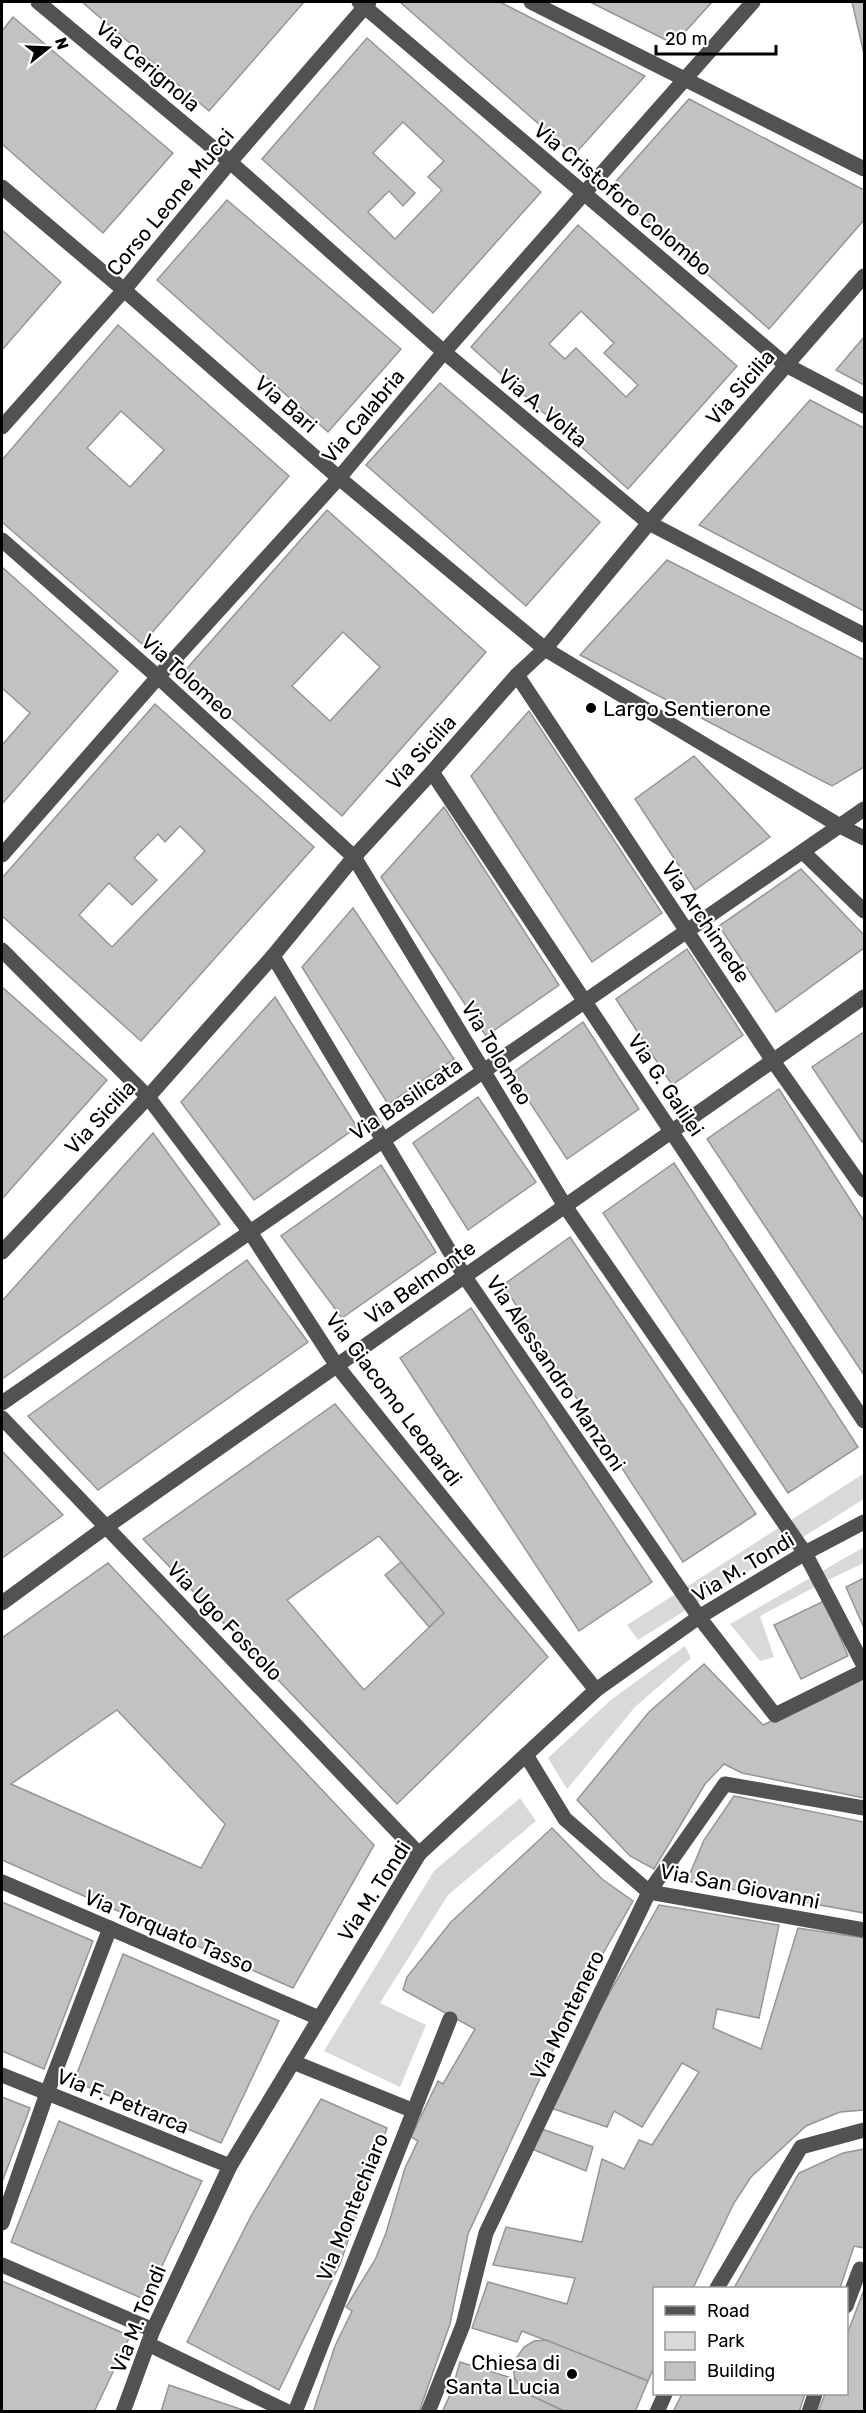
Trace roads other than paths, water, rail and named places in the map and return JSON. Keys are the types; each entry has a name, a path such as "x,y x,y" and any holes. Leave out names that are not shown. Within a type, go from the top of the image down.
{"street":[{"name":"Via Cerignola","path":"38,2 230,162"},
{"path":"531,2 864,169"},
{"name":"Via Calabria","path":"2,855 158,677 339,478 444,352 753,2"},
{"name":"Corso Leone Mucci","path":"2,426 124,290 364,3"},
{"name":"Via Cristoforo Colombo","path":"364,3 786,365 864,406"},
{"name":"Via A. Volta","path":"230,162 444,352 649,523 864,635"},
{"name":"Via Bari","path":"2,187 339,478 545,649 840,826 864,838"},
{"name":"Via Sicilia","path":"2,1252 148,1097 273,956 354,857 517,675 545,649 649,523 864,276"},
{"name":"Via Tolomeo","path":"2,540 158,677 354,857 565,1206 805,1554 864,1669"},
{"name":"Via Archimede","path":"517,675 773,1061 858,1168 864,1191"},
{"name":"Via G. Galilei","path":"432,772 864,1421"},
{"name":"Via Basilicata","path":"2,1403 864,809"},
{"path":"803,852 864,911"},
{"name":"Via Giacomo Leopardi","path":"2,950 148,1097 250,1232 338,1366 596,1690"},
{"name":"Via Alessandro Manzoni","path":"273,956 465,1276 699,1617 775,1715 864,1669"},
{"name":"Via Belmonte","path":"2,1604 106,1527 864,997"},
{"name":"Via Ugo Foscolo","path":"2,1418 419,1854"},
{"name":"Via M. Tondi","path":"123,2412 151,2337 230,2166 419,1854 596,1690 699,1617 864,1522"},
{"name":"Via San Giovanni","path":"526,1755 565,1819 649,1892 864,1930"},
{"name":"Via Montenero","path":"428,2412 463,2325 486,2233 649,1892 725,1784 864,1808"},
{"name":"Via Torquato Tasso","path":"2,1882 319,2018"},
{"path":"2,2223 47,2093 110,1928"},
{"name":"Via Montechiaro","path":"295,2412 450,2019"},
{"path":"293,2062 414,2111"},
{"name":"Via F. Petrarca","path":"2,2075 230,2166"},
{"path":"718,2287 801,2148 864,2130"},
{"path":"2,2265 151,2337 288,2412"},
{"path":"848,2301 860,2269 864,2270"},
{"path":"657,2412 665,2395"},
{"path":"809,2412 815,2395"}],"place":[{"name":"Largo Sentierone","path":"591,708"},
{"name":"Chiesa di Santa Lucia","path":"572,2374"}]}
